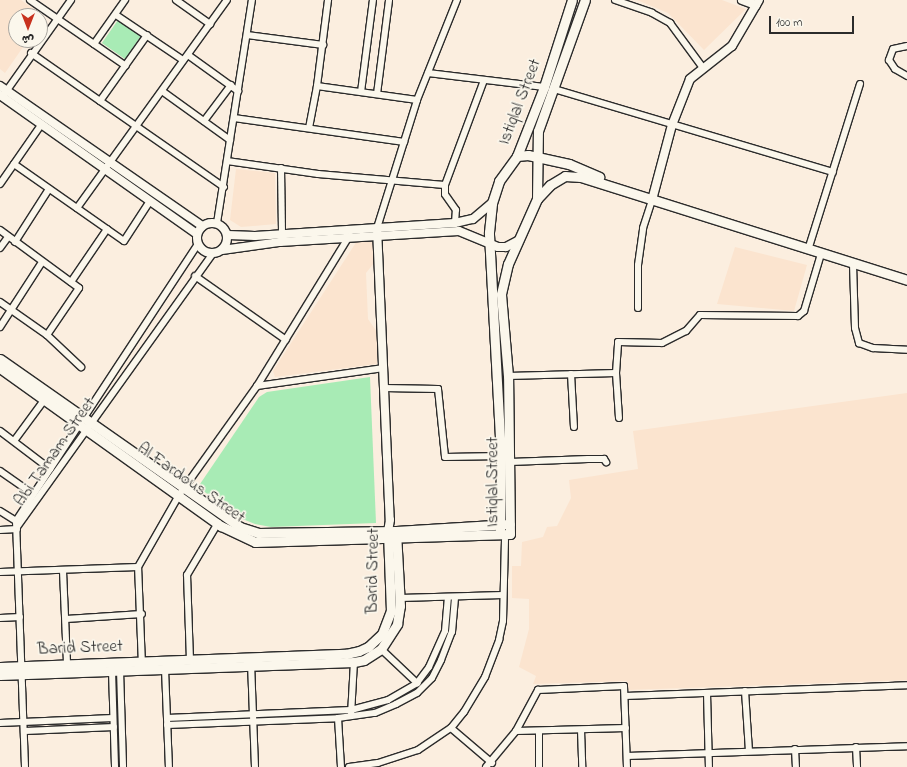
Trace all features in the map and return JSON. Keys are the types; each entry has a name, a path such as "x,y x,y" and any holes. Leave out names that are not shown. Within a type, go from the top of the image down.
{"main road":[{"name":"Istiqlal Street","path":"505,532 490,243 492,203 499,181 517,156 544,87 572,0"},
{"name":"Istiqlal Street","path":"505,532 510,462 508,376 502,294 508,264 537,199 538,131 585,0"},
{"path":"517,156 538,157 569,164 629,192"},
{"path":"537,199 550,185 565,176 581,177 808,250 907,280"},
{"name":"Al Fardous Street","path":"0,360 179,495 218,523 241,537 261,542 392,535 505,532"},
{"name":"Al Fardous Street","path":"0,368 45,399 185,487 240,526 258,533 392,535"},
{"name":"Barid Street","path":"0,667 21,670 116,671 190,660 349,660 381,650 397,624 400,598 392,535"},
{"name":"Barid Street","path":"349,660 368,647 387,625 391,598 392,535"},
{"name":"Barid Street","path":"0,675 21,670 67,664 142,666 165,669 251,661"}],"street":[{"path":"30,0 126,66"},
{"path":"2,94 71,0"},
{"path":"94,44 126,0"},
{"path":"176,0 210,24"},
{"path":"77,208 227,0"},
{"path":"217,223 224,187 252,0"},
{"path":"309,128 317,86 328,0"},
{"path":"360,92 373,0"},
{"path":"377,94 389,0"},
{"path":"378,233 390,182 417,100 458,0"},
{"path":"616,0 652,13 670,24 703,68"},
{"path":"638,308 638,265 643,228 672,125 690,79 732,46 757,2 742,0"},
{"path":"116,14 183,60"},
{"path":"100,101 147,35"},
{"path":"247,35 323,45"},
{"path":"907,46 893,49 889,60 895,69 907,76"},
{"path":"31,53 224,187"},
{"path":"188,55 238,90"},
{"path":"428,73 544,87"},
{"path":"455,223 456,210 445,194 445,185 484,80"},
{"path":"808,250 860,84"},
{"path":"204,121 231,85"},
{"path":"317,86 417,100"},
{"path":"554,89 833,172"},
{"path":"162,91 230,140"},
{"path":"2,94 41,124 202,226 217,223 222,226 228,235"},
{"path":"2,94 107,166 150,201 197,234"},
{"path":"234,118 404,142"},
{"path":"0,184 41,124"},
{"path":"227,161 390,182 445,185"},
{"path":"14,164 49,190 124,241 150,201"},
{"path":"281,168 282,234"},
{"path":"15,242 49,190"},
{"path":"378,233 455,223 473,219 492,203"},
{"path":"202,226 197,234 198,244 206,252 213,253 222,250 280,242 351,234"},
{"path":"71,282 107,229"},
{"path":"0,230 79,288 47,335"},
{"path":"228,235 460,231 490,243 506,247 519,240"},
{"name":"Barid Street","path":"378,233 390,520 392,535"},
{"path":"142,666 142,614 138,567 179,495 257,386 351,234"},
{"path":"222,250 228,235"},
{"path":"0,248 8,237"},
{"name":"Abi Tamam Street","path":"18,525 86,424 198,244"},
{"name":"Abi Tamam Street","path":"18,525 33,494 50,469 86,424 213,253"},
{"path":"619,418 616,373 618,342 662,343 686,331 700,315 798,316 804,311 821,254"},
{"path":"0,327 42,262"},
{"path":"853,264 855,328 859,343 872,348 907,350"},
{"path":"195,276 286,340"},
{"path":"0,302 47,335 81,367"},
{"path":"257,386 384,368"},
{"path":"508,376 616,373"},
{"path":"571,374 574,427"},
{"path":"384,388 438,389 445,457 501,456"},
{"path":"14,441 45,399"},
{"path":"0,432 50,469"},
{"path":"510,462 588,458 604,459 606,462"},
{"path":"0,471 33,494"},
{"path":"0,511 18,525"},
{"path":"190,660 187,575 218,523"},
{"path":"0,530 18,525"},
{"path":"18,525 25,767"},
{"path":"349,767 378,762 418,750 451,728 476,694 493,659 503,621 505,532"},
{"path":"0,572 63,571 138,567"},
{"path":"63,571 67,664"},
{"path":"400,598 503,595"},
{"path":"167,718 338,718 378,704 417,683 430,667 442,640 447,621 448,597"},
{"path":"167,725 375,713 396,704 417,693 432,678 452,632 455,597"},
{"path":"66,619 142,614"},
{"path":"0,618 20,617"},
{"path":"381,650 417,683"},
{"path":"349,660 351,714"},
{"path":"251,661 256,767"},
{"path":"165,669 169,767"},
{"path":"115,767 113,718 116,671"},
{"path":"116,671 123,767"},
{"path":"625,696 907,685"},
{"path":"451,728 489,765 516,731 538,690 624,686 627,767"},
{"path":"745,691 748,751"},
{"path":"707,693 709,767"},
{"path":"0,723 113,718"},
{"path":"338,718 341,767"},
{"path":"25,731 114,727"},
{"path":"516,731 626,728"},
{"path":"581,730 582,767"},
{"path":"539,731 539,767"},
{"path":"627,756 907,746"},
{"path":"856,747 857,767"},
{"path":"795,750 796,767"}],"shaded area":[{"path":"0,0 21,0 32,8 8,8 8,48 22,48 5,73 0,69"},
{"path":"637,0 722,0 746,9 704,50 668,13"},
{"path":"236,169 275,173 276,224 241,227 230,220"},
{"path":"357,241 373,241 374,263 366,273 368,319 377,332 377,364 275,377 273,371"},
{"path":"735,247 807,265 794,311 717,304"},
{"path":"907,393 907,680 628,690 627,681 533,684 536,676 519,667 529,629 529,599 512,598 512,566 521,566 522,542 543,537 547,527 557,526 571,498 569,480 638,469 633,431"}],"green space":[{"path":"118,20 141,36 125,59 102,43"},
{"path":"370,377 376,523 271,527 255,524 240,518 198,487 259,397 267,392"}]}
